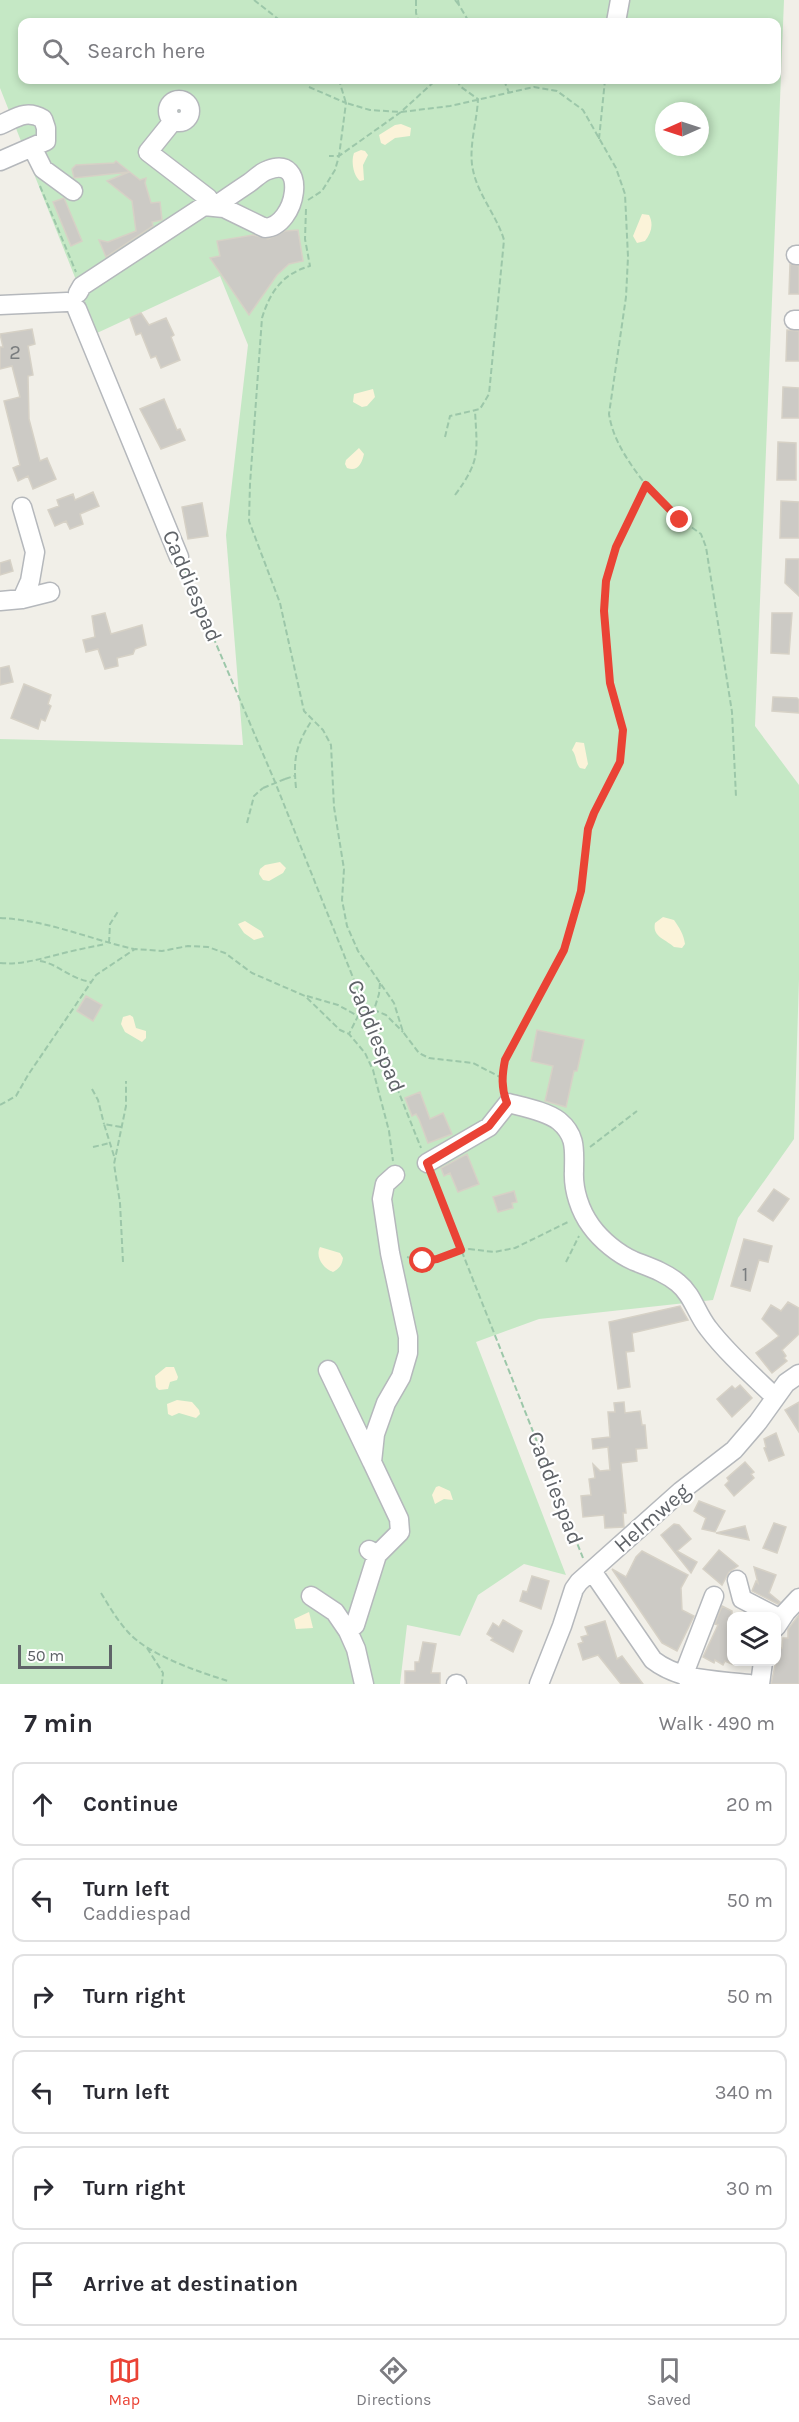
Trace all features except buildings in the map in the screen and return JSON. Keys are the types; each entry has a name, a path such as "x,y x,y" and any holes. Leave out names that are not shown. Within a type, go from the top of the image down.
{"street":[{"path":"617,18 620,0"},
{"path":"0,125 24,115 34,114 43,119 46,128 46,141 0,161"},
{"path":"173,121 148,152 208,198 214,207"},
{"path":"32,147 43,169 73,191"},
{"path":"0,305 76,297 204,206 214,207 224,208 266,228 273,228 301,197 286,169 276,167 266,170 214,207"},
{"name":"Caddiespad","path":"76,297 179,557"},
{"path":"22,507 35,552 30,580 22,599"},
{"path":"0,602 50,592"},
{"path":"427,1163 489,1126 507,1103 557,1120 568,1130 574,1143 576,1191 585,1217 592,1227 617,1251 667,1274 680,1284 690,1294 697,1312 709,1330 775,1396"},
{"path":"372,1462 375,1434 386,1403 401,1377 408,1353 408,1337 390,1253 382,1199 386,1184 394,1175"},
{"path":"328,1370 399,1519 400,1532 373,1552 355,1625 348,1630"},
{"name":"Helmweg","path":"539,1684 574,1589 681,1491 734,1450 786,1383 799,1374"},
{"name":"Caddiespad","path":"592,1571 653,1660 660,1676 749,1684"},
{"path":"737,1580 742,1599 764,1612"},
{"path":"311,1596 335,1612 348,1630 356,1649 364,1684"},
{"path":"686,1677 687,1666 714,1596"},
{"path":"781,1616 799,1598"},
{"path":"760,1684 763,1666"}],"path":[{"path":"254,0 277,18"},
{"path":"416,0 418,18"},
{"path":"456,0 467,18"},
{"path":"340,84 346,103 335,170 322,191 301,197 310,266 279,282 268,298 262,318 249,521 280,603 304,711 323,730 331,745 334,807 344,869 342,900 347,926 358,951 394,1003 403,1032"},
{"path":"329,156 339,156 401,112 432,84"},
{"path":"459,84 478,99"},
{"path":"506,84 509,93"},
{"path":"599,139 605,84"},
{"path":"309,87 346,103 370,110 401,112 450,106 534,87 557,91 583,110 622,180 625,202 628,257 626,297 609,414 610,425 618,442 646,485 670,512 701,534 706,547 732,712 736,797"},
{"path":"446,436 450,416 480,409 489,394 504,240 499,223 473,171 472,152 478,99"},
{"path":"43,169 39,182 76,297"},
{"path":"455,495 471,473 476,458 476,410"},
{"path":"507,1103 502,1078 505,1060 513,1041 564,950 581,891 588,829 620,762 623,730 610,683 604,611 606,581 616,547 646,485"},
{"name":"Caddiespad","path":"179,557 275,782 581,1555 592,1571"},
{"path":"296,788 299,741 312,720"},
{"path":"247,823 254,796 275,782 295,776"},
{"path":"109,944 110,924 118,910"},
{"path":"0,918 21,919 76,931 109,944 135,949 162,951 188,946 208,946 225,953 252,973 305,996 338,1005 358,1016"},
{"path":"37,961 109,944"},
{"path":"0,1105 16,1096 96,975 135,949"},
{"path":"0,963 37,961 49,963 79,981 92,982"},
{"path":"374,1010 380,981"},
{"path":"305,996 340,1030 349,1034 365,1053 378,1086 389,1131 394,1175"},
{"path":"349,1034 358,1016 374,1010 386,1015 411,1044 429,1058 473,1063 502,1078"},
{"path":"115,1160 126,1106 126,1081"},
{"path":"92,1089 98,1100 115,1160 123,1262"},
{"path":"576,1159 637,1111"},
{"path":"104,1124 121,1127"},
{"path":"93,1147 110,1143"},
{"path":"390,1253 423,1261 451,1255 461,1250 494,1252 515,1248 585,1217"},
{"path":"566,1262 585,1217"},
{"path":"101,1593 129,1634 146,1646 192,1669 228,1681"},
{"path":"146,1646 163,1673 162,1684"}],"green space":[{"path":"0,0 784,0 781,75 781,18 18,18 18,84 781,84 755,726 799,785 799,979 794,1139 738,1218 713,1300 539,1319 476,1342 566,1575 524,1564 478,1595 460,1636 407,1625 400,1684 0,1684 0,739 243,745 226,535 248,345 220,276 97,333 0,88"}],"sand":[{"path":"401,124 411,128 410,136 395,138 385,145 381,143 379,135"},
{"path":"361,150 368,155 363,165 364,180 360,181 354,172 353,160 354,153"},
{"path":"642,214 649,215 651,229 645,241 637,243 633,236"},
{"path":"373,389 375,397 367,406 362,407 353,402 354,394"},
{"path":"359,448 364,454 361,463 357,468 347,468 346,460"},
{"path":"576,742 584,743 588,764 585,769 578,766 572,750"},
{"path":"280,862 286,868 283,873 269,881 263,880 259,874 260,869 265,865"},
{"path":"663,917 674,920 678,925 685,944 682,948 674,947 656,932 655,923"},
{"path":"245,921 261,931 264,937 254,940 244,933 238,924"},
{"path":"130,1015 133,1017 136,1028 146,1031 146,1038 142,1042 125,1032 121,1024 123,1017"},
{"path":"320,1247 340,1253 343,1260 335,1271 329,1270 321,1262"},
{"path":"166,1367 174,1367 178,1377 177,1380 170,1382 168,1389 159,1390 156,1387 155,1376"},
{"path":"177,1400 192,1402 200,1414 196,1418 179,1413 172,1416 168,1414 167,1404"},
{"path":"439,1486 450,1491 453,1500 444,1499 435,1504 432,1495"},
{"path":"309,1612 313,1628 296,1629 294,1619"}],"route":[{"path":"423,1261 451,1255 461,1250 427,1163 489,1126 507,1103 502,1078 505,1060 513,1041 564,950 581,891 588,829 620,762 623,730 610,683 604,611 610,563 646,485 680,520"}]}
